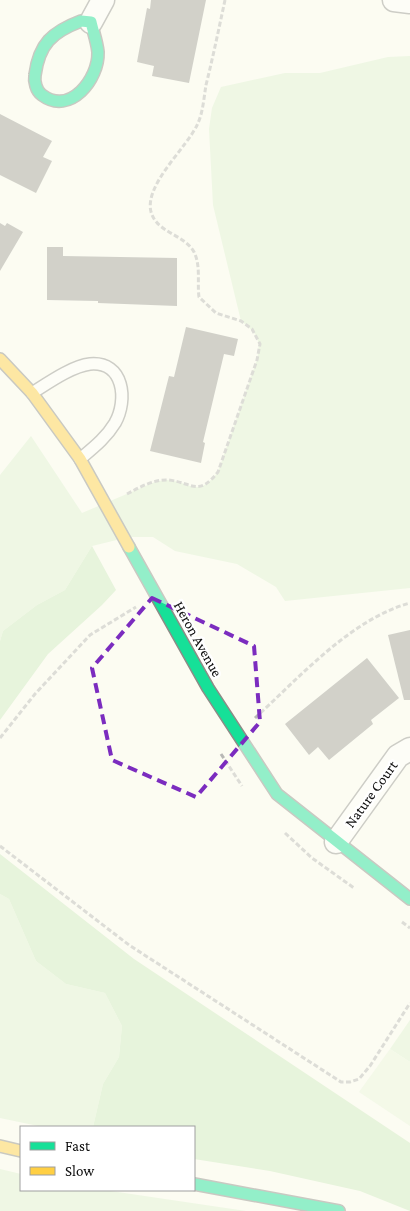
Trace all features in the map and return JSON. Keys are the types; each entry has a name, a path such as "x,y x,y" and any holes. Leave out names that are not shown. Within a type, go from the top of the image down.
{"main road":[{"path":"81,21 91,22 96,35 98,55 96,73 84,92 74,98 63,101 50,101 40,96 32,79 33,69 44,45 53,34 65,26 81,21"},
{"name":"Heron Avenue","path":"0,359 32,393 80,459 208,688 277,794 410,899"},
{"path":"0,1146 20,1151"},
{"path":"195,1184 339,1211"}],"street":[{"path":"91,22 103,0"},
{"path":"394,0 410,2"},
{"name":"Nature Court","path":"336,842 398,756 410,749"}],"lane":[{"path":"32,393 70,371 89,364 104,364 114,370 121,383 122,398 116,422 104,438 80,459"}],"path":[{"path":"127,494 155,482 168,480 190,487 200,487 211,481 218,472 257,360 260,344 252,330 241,321 216,313 199,297 198,264 194,252 183,240 160,226 151,211 152,197 164,170 198,122 226,0"},
{"path":"255,718 343,638 371,619 410,603"},
{"path":"0,738 35,694 90,635 136,608"},
{"path":"0,846 129,945 340,1082 350,1082 359,1079 370,1066 410,1003"}],"highlighted area":[{"path":"152,598 254,646 260,722 196,797 112,760 92,668"}],"green space":[{"path":"410,56 410,588 285,601 276,587 237,564 175,551 153,537 129,537 92,546 65,590 37,605 3,631 0,641 0,475 31,436 82,513 159,481 176,481 199,487 205,485 218,472 257,360 259,347 255,334 241,321 213,205 209,129 212,108 221,87 285,73 320,73 388,57"},
{"path":"92,546 116,590 48,654 0,720 0,641 3,631 37,605 65,590"},
{"path":"0,854 134,959 410,1143 410,1211 360,1191 270,1171 195,1159 195,1126 93,1126 103,1084 119,1057 122,1026 105,993 66,984 36,961 9,899 0,894"},
{"path":"0,894 9,899 36,961 66,984 105,993 122,1026 119,1057 103,1084 93,1126 38,1126 0,1118"},
{"path":"410,1020 410,1062 390,1049"},
{"path":"390,1049 410,1062 410,1126 359,1092"},
{"path":"0,1169 20,1174 20,1191 111,1191 246,1211 0,1211"}],"building":[{"path":"151,0 206,0 189,83 152,76 154,66 137,62 147,8 150,9"},
{"path":"0,114 52,141 43,157 52,161 36,193 0,175"},
{"path":"0,223 5,226 7,223 23,232 0,271"},
{"path":"47,247 63,247 63,256 177,258 177,306 47,300"},
{"path":"186,327 238,339 234,356 224,354 203,442 205,443 201,463 150,451 169,376 174,377"},
{"path":"410,630 410,700 404,700 388,635"},
{"path":"367,658 399,698 371,720 373,724 329,760 318,747 309,755 285,724"}],"traffic: fast":[{"path":"81,21 91,22 96,40 98,52 94,73 81,92 72,98 63,101 52,100 42,95 36,86 35,75 40,55 44,47 55,35 81,21"},
{"path":"129,547 208,688 277,794 410,899"},
{"path":"195,1184 339,1211"}],"traffic: slow":[{"path":"0,359 32,393 80,459 129,547"},
{"path":"0,1146 20,1151"}]}
